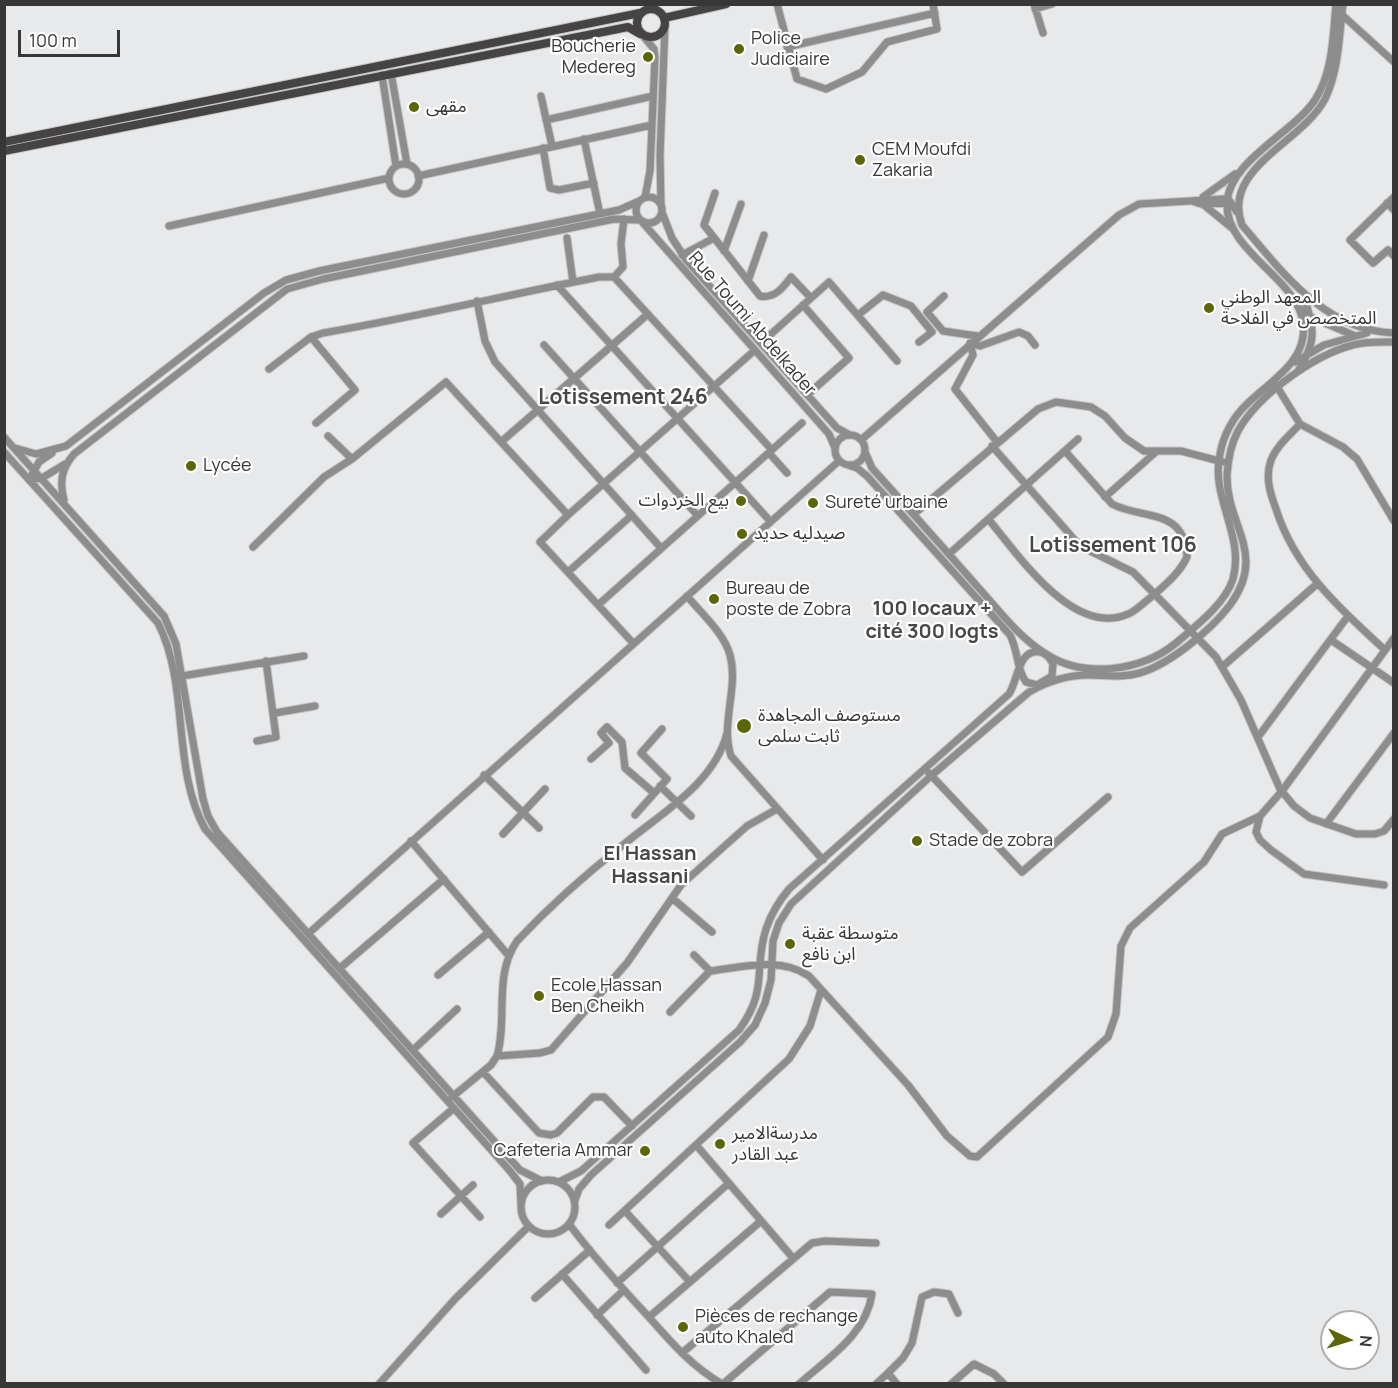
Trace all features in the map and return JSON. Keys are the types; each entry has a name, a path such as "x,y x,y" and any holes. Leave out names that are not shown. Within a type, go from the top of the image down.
{"main road":[{"path":"664,22 726,4"},
{"path":"4,142 654,9 664,22"},
{"path":"640,13 636,22 642,35"},
{"path":"4,152 628,27 642,35 659,36 664,22"}],"street":[{"path":"777,4 797,79 826,89 862,72 887,42 937,30 933,4"},
{"path":"1042,33 1034,7 1052,4"},
{"path":"1231,201 1251,173 1312,116 1323,102 1335,72 1343,4"},
{"path":"1336,7 1394,62"},
{"path":"1234,230 1228,216 1234,179 1315,101 1329,63 1336,7"},
{"path":"787,47 934,13"},
{"path":"29,480 42,478 65,464 145,398 287,289 323,279 624,219 654,223 662,212 660,156 664,22"},
{"path":"641,221 635,211 642,199 650,171 654,49 642,35"},
{"path":"387,74 407,164"},
{"path":"169,226 389,178 396,166 387,74"},
{"path":"541,96 552,146"},
{"path":"546,120 653,96"},
{"path":"418,176 652,125"},
{"path":"584,140 600,214"},
{"path":"543,148 550,188 559,190 594,183"},
{"path":"389,178 396,191 405,193 417,185 418,176 414,168 407,164 396,166"},
{"path":"1200,201 1240,172"},
{"path":"715,194 704,219 704,225 760,296 765,297 780,291 791,277 811,298"},
{"path":"1394,197 1350,240 1373,263 1394,244"},
{"path":"29,480 39,462 131,397 264,293 286,280 319,271 600,214 628,207 642,199 654,198 661,204"},
{"path":"861,440 977,336 1124,211 1139,204 1190,200 1231,201"},
{"path":"1200,201 1234,230 1311,317 1372,341 1394,342"},
{"path":"1231,201 1242,225 1302,293 1326,312 1373,332"},
{"path":"1387,203 1394,210"},
{"path":"724,251 741,204"},
{"name":"Rue Toumi Abdelkader","path":"662,212 682,255 837,428 850,435"},
{"path":"269,369 311,337 429,314 557,285 614,277 623,267 621,244 624,219"},
{"name":"Rue Toumi Abdelkader","path":"641,221 829,434 835,448"},
{"path":"748,281 764,235"},
{"path":"567,237 573,282"},
{"path":"682,255 714,238"},
{"path":"1388,250 1394,256"},
{"path":"614,277 714,386 787,473"},
{"path":"761,343 829,282 897,360"},
{"path":"557,285 770,521"},
{"path":"1296,373 1310,352 1311,317 1302,293"},
{"path":"858,315 883,296 911,306 932,332 919,342"},
{"path":"944,296 927,312 944,331 977,336"},
{"path":"1289,366 1300,349 1304,336 1303,322 1293,299"},
{"path":"477,302 489,352 661,548"},
{"path":"803,305 849,358 807,395"},
{"path":"501,442 648,314"},
{"path":"970,343 980,346 1019,332 1028,336 1035,345"},
{"path":"4,452 149,612 165,636 192,799 205,829 451,1098 520,1170 542,1180 559,1182 582,1171 739,1030 755,1003 763,941 772,915 789,889 1009,694 1015,685 1020,666 1030,653 1047,655 1084,667 1135,665 1160,655 1191,630 1229,589 1236,563 1236,545 1219,483 1219,461 1223,441 1235,418 1244,406 1273,380 1310,352 1353,335 1373,332 1394,333"},
{"path":"311,337 355,390 316,423"},
{"path":"4,437 158,606 171,629 208,816 217,832 413,1050 451,1098 454,1108 519,1184 522,1214 529,1226 540,1233 549,1234 559,1232 569,1224 575,1210 575,1200 579,1190 591,1175 748,1033 765,1004 772,964 773,941 784,914 801,893 1017,700 1043,684 1052,676 1053,670 1047,655 1019,632 872,468 861,440 850,435 839,439 835,448 839,461 857,468 867,476 1010,635 1016,645 1026,682 1037,685 1043,684 1059,678 1086,675 1134,675 1164,662 1197,637 1228,607 1243,582 1246,569 1244,540 1227,487 1228,464 1238,431 1263,401 1296,373 1336,350 1372,341"},
{"path":"970,343 973,355 956,389 1026,486 1080,546 1133,572 1191,630 1222,667 1258,736 1282,791 1294,806 1326,824 1356,834 1375,834 1384,831 1394,819"},
{"path":"544,345 698,516"},
{"path":"633,644 540,542 755,350"},
{"path":"1273,380 1300,424 1343,447 1357,459 1394,520"},
{"path":"253,547 324,477 352,459 446,382 568,515"},
{"path":"914,514 1038,409 1056,402 1076,403 1098,410 1136,447 1144,450 1181,451 1228,464"},
{"path":"598,605 801,423"},
{"path":"1300,424 1277,448 1271,459 1268,480 1280,522 1291,546 1317,584 1385,650"},
{"path":"328,436 352,459"},
{"path":"949,554 1078,439"},
{"path":"15,448 36,454 57,450"},
{"path":"1105,497 1158,450"},
{"path":"989,520 1057,597 1076,610 1100,617 1122,616 1136,609 1155,594 1181,567 1187,557 1178,532 1166,518 1120,508 1105,497 1065,451"},
{"path":"848,465 858,463 865,452"},
{"path":"309,933 839,461"},
{"path":"64,502 61,483 65,464"},
{"path":"568,572 632,515"},
{"path":"1222,667 1317,584"},
{"path":"687,596 723,640 730,656 727,733 728,748 736,764 829,867"},
{"path":"1258,736 1348,616"},
{"path":"670,1012 710,971 772,964 800,970 822,990 908,1085 947,1136 970,1156 978,1157 1107,1037 1116,1014 1121,946 1130,928 1197,869 1222,834 1260,816 1282,791 1394,638"},
{"path":"1331,640 1394,683"},
{"path":"182,676 304,656"},
{"path":"257,741 276,737 275,713 266,661"},
{"path":"275,713 315,706"},
{"path":"591,759 609,743 601,733 607,727 622,742 625,768 654,793"},
{"path":"635,815 667,778 641,753 662,729"},
{"path":"451,1098 483,1072 497,1056 504,973 509,956 527,931 575,887 677,802 716,761 727,733"},
{"path":"1326,824 1394,733"},
{"path":"716,761 726,759 736,764"},
{"path":"925,768 1022,872 1108,797"},
{"path":"484,776 539,828"},
{"path":"660,786 691,816"},
{"path":"503,834 545,789"},
{"path":"497,1056 551,1050 627,963 672,898 693,873 730,840 777,809"},
{"path":"1260,816 1256,832 1260,840 1297,871 1384,885"},
{"path":"411,842 509,956"},
{"path":"340,968 444,879"},
{"path":"672,898 712,932"},
{"path":"438,975 489,932"},
{"path":"694,955 710,971"},
{"path":"609,1226 789,1059 810,1026 822,990"},
{"path":"413,1050 457,1009"},
{"path":"483,1072 539,1133 551,1135 557,1132 593,1097 599,1095 604,1097 632,1126"},
{"path":"454,1108 413,1143 480,1217"},
{"path":"697,1146 793,1258"},
{"path":"521,1204 529,1187 542,1180"},
{"path":"559,1182 571,1192 575,1200"},
{"path":"617,1283 729,1183"},
{"path":"441,1214 473,1185"},
{"path":"625,1211 690,1282"},
{"path":"649,1317 761,1221"},
{"path":"569,1224 617,1283 682,1353 699,1370 722,1383 830,1292 872,1294 869,1310 855,1333 799,1383"},
{"path":"379,1383 455,1299 529,1226"},
{"path":"682,1353 793,1258 818,1241 876,1243"},
{"path":"535,1298 590,1250"},
{"path":"562,1274 646,1370"},
{"path":"597,1315 624,1290"},
{"path":"876,1383 903,1358 912,1343 922,1297 934,1292 949,1294 958,1313"},
{"path":"951,1383 974,1364 994,1374 1004,1383"},
{"path":"888,1374 897,1383"}],"place":[{"name":"Police Judiciaire","path":"739,49"},
{"name":"Boucherie Medereg","path":"648,57"},
{"name":"مقهى","path":"414,107"},
{"name":"CEM Moufdi Zakaria","path":"860,160"},
{"name":"المعهد الوطني المتخصص في الفلاحة","path":"1209,308"},
{"name":"Lycée","path":"191,466"},
{"name":"بيع الخردوات","path":"741,501"},
{"name":"Sureté urbaine","path":"813,503"},
{"name":"صيدليه حديد","path":"742,534"},
{"name":"Bureau de poste de Zobra","path":"714,599"},
{"name":"مستوصف المجاهدة ثابت سلمى","path":"744,726"},
{"name":"Stade de zobra","path":"917,841"},
{"name":"متوسطة عقبة ابن نافع","path":"790,944"},
{"name":"Ecole Hassan Ben Cheikh","path":"539,996"},
{"name":"مدرسةالامير عبد القادر","path":"720,1144"},
{"name":"Cafeteria Ammar","path":"645,1151"},
{"name":"Pièces de rechange auto Khaled","path":"683,1327"}],"district":[{"name":"Lotissement 246","path":"623,398"},
{"name":"Lotissement 106","path":"1113,546"},
{"name":"100 locaux + cité 300 logts","path":"932,620"},
{"name":"El Hassan Hassani","path":"650,866"}]}
